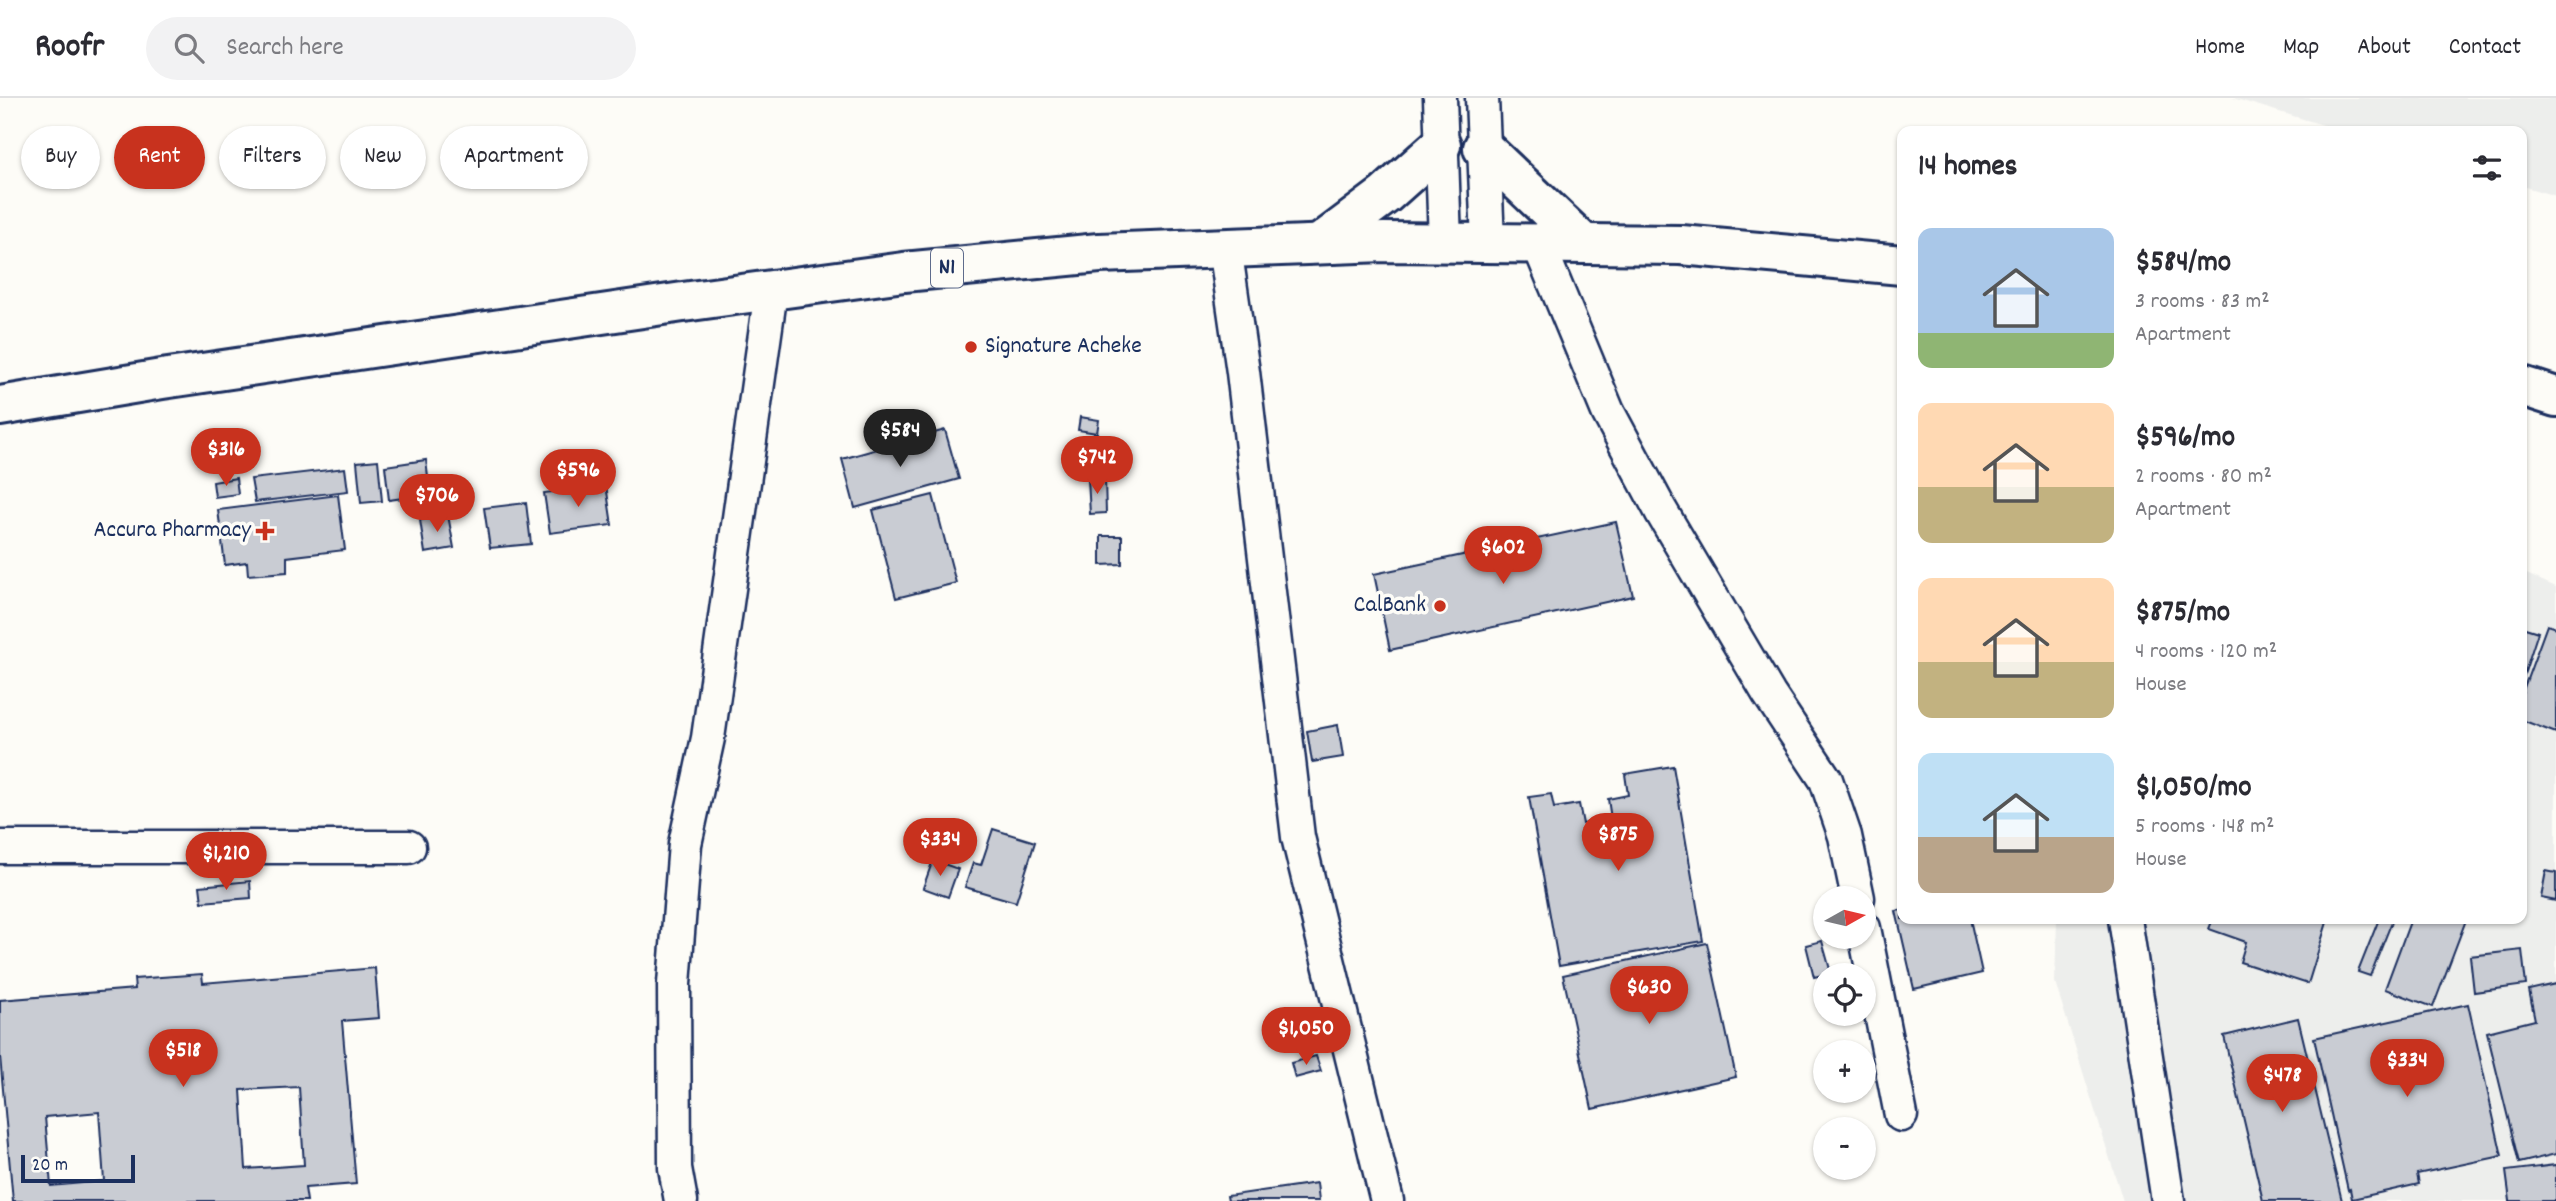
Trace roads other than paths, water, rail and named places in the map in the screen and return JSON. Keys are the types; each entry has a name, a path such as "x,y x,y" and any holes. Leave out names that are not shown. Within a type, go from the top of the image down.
{"highway":[{"path":"1321,243 1385,195 1441,145"},
{"path":"1483,148 1584,244"},
{"name":"N1","path":"0,406 394,344 904,272 1099,253 1321,243 1488,242 1681,245 1897,265"},
{"path":"2527,388 2556,397"}],"street":[{"path":"1440,98 1445,242"},
{"path":"1482,98 1488,242"},
{"path":"1538,243 1608,412 1654,499 1769,694 1826,780 1845,836 1855,886"},
{"path":"1225,247 1243,372 1298,837 1387,1201"},
{"path":"681,1201 675,1168 674,984 685,844 708,738 771,291"},
{"path":"0,847 409,847"},
{"path":"2126,924 2168,1201"},
{"path":"1868,949 1901,1115"}],"place":[{"name":"Signature Acheke","path":"971,347"},
{"name":"Accura Pharmacy","path":"265,531"},
{"name":"CalBank","path":"1440,606"}]}
